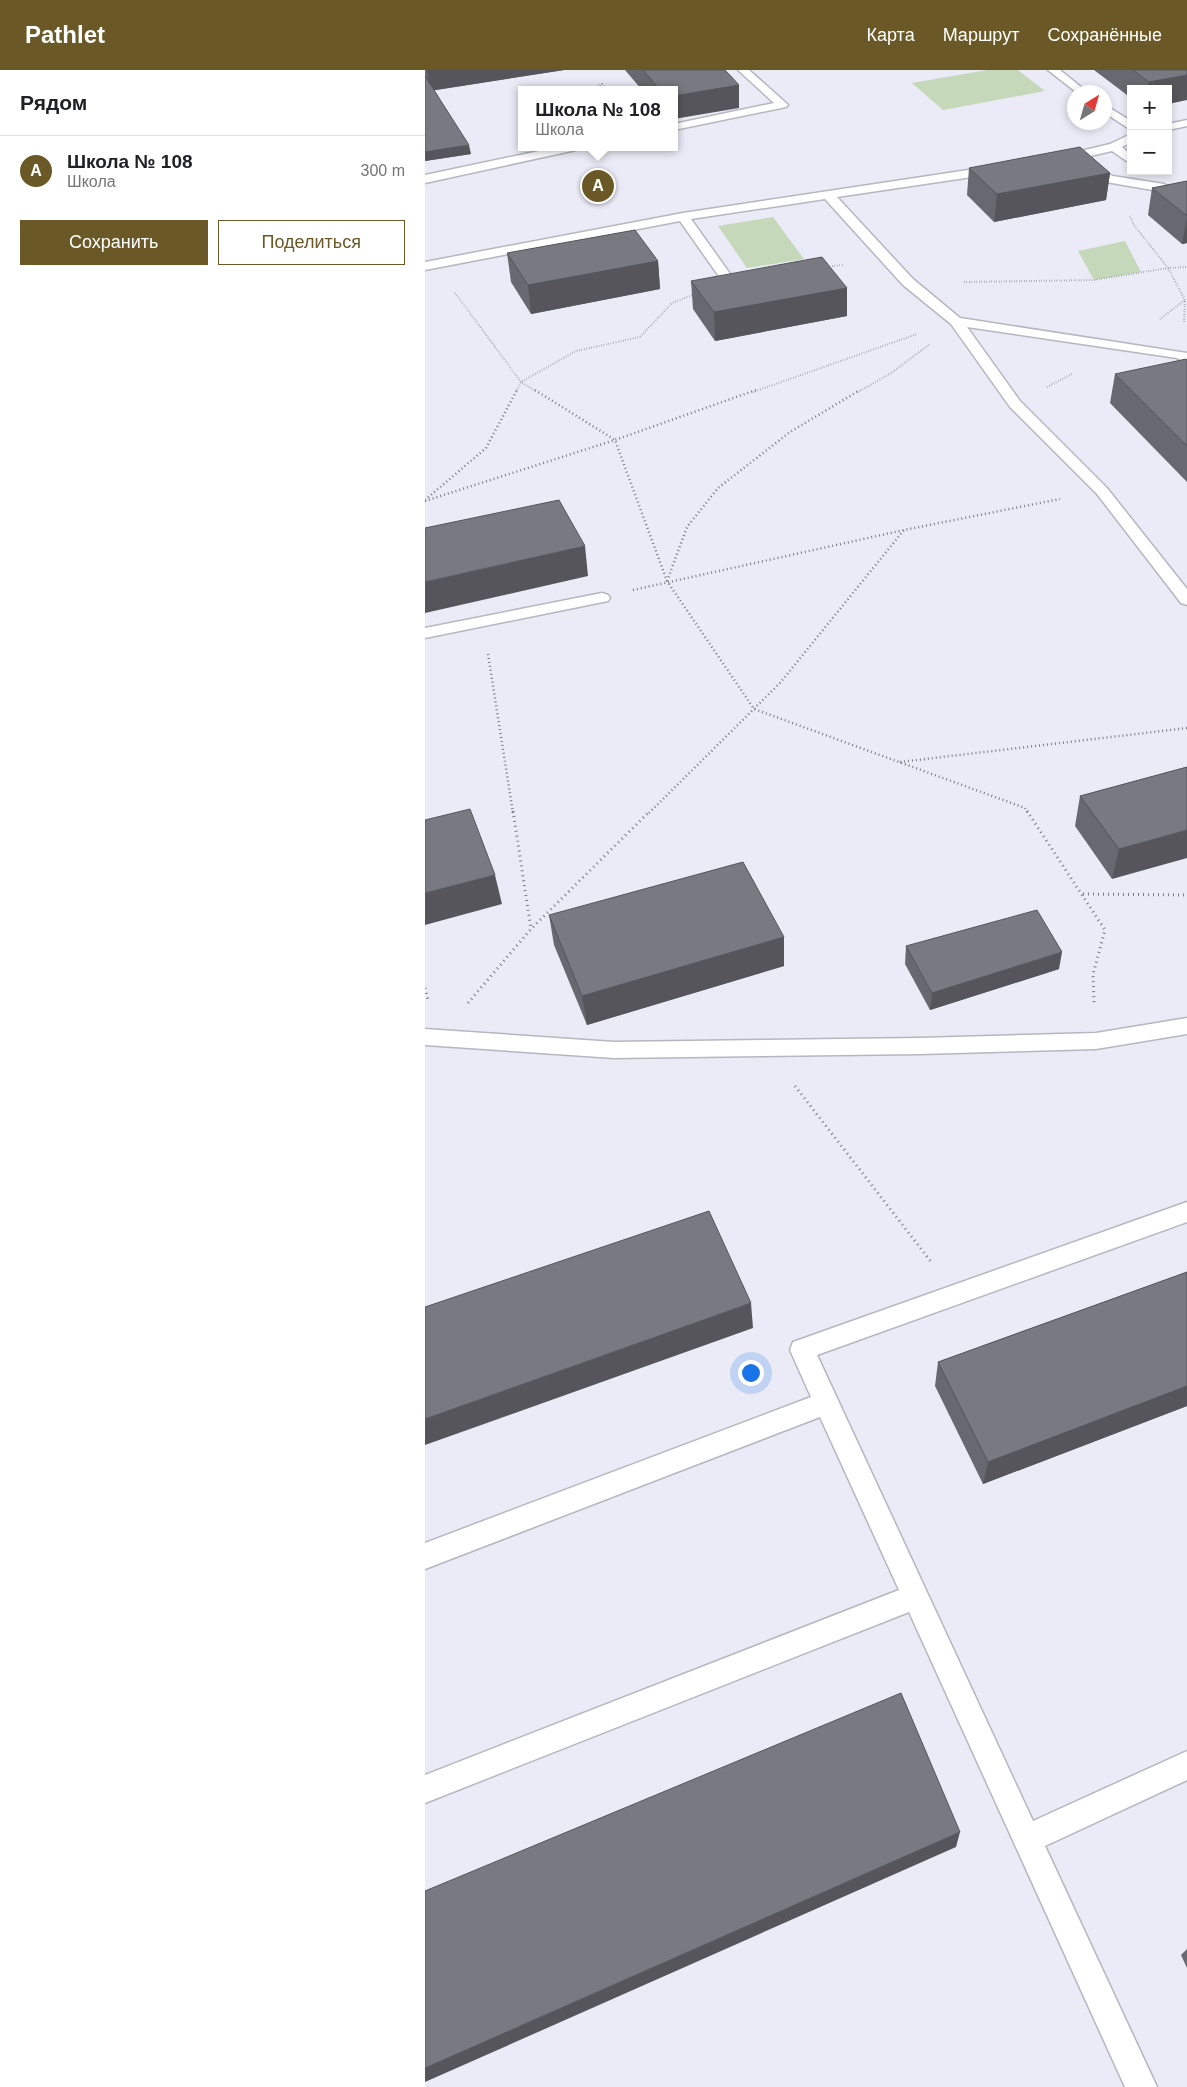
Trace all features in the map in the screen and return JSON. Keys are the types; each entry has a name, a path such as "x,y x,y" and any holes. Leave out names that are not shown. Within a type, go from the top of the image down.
{"lane":[{"path":"678,126 782,105 743,70"},
{"path":"1053,70 1073,85"},
{"path":"1112,113 1127,124"},
{"path":"1172,126 1187,123"},
{"path":"1047,161 1114,147 1127,139"},
{"path":"1114,147 1127,158"},
{"path":"425,179 557,151"},
{"path":"1067,158 1110,179 1164,188 1179,185"},
{"path":"429,265 683,217 1009,168"},
{"path":"1148,175 1164,188"},
{"path":"829,196 908,282 956,321 1015,404 1102,491 1187,600"},
{"path":"683,217 730,282 758,277"},
{"path":"956,321 1125,345 1184,357"},
{"path":"425,633 602,598"},
{"path":"432,1038 614,1050 766,1048 1096,1042 1187,1026"},
{"path":"1141,2087 802,1350 1187,1212"},
{"path":"425,1556 826,1403"},
{"path":"425,1789 915,1597"},
{"path":"1027,1839 1187,1765"}],"path":[{"path":"1164,188 1123,200 1134,225 1168,268 1185,300 1184,357"},
{"path":"429,265 521,382 615,440 667,581 753,709 1025,808 1105,930 1093,974 1096,1042"},
{"path":"908,282 1094,280 1168,268 1187,267"},
{"path":"425,501 486,448 521,382 576,351 639,337 672,302 730,282"},
{"path":"425,501 615,440 956,321"},
{"path":"667,581 687,527 718,488 790,432 891,373 925,349 956,321"},
{"path":"1015,404 1125,345"},
{"path":"667,581 763,562 904,530 1102,491"},
{"path":"432,1038 531,929 780,683 904,530"},
{"path":"483,622 531,929"},
{"path":"899,762 1187,728"},
{"path":"1082,894 1187,896"},
{"path":"766,1048 957,1295"}],"green space":[{"path":"987,70 1018,70 1045,91 943,110 912,83"},
{"path":"773,217 804,259 747,268 718,226"},
{"path":"1125,241 1141,272 1094,280 1078,251"}],"building":[{"path":"643,70 725,70 739,85 678,95 678,86 657,86"},
{"path":"1133,70 1187,70 1187,75 1149,82"},
{"path":"425,76 469,145 425,152"},
{"path":"1080,147 1110,173 997,194 969,168"},
{"path":"1187,181 1187,216 1152,188"},
{"path":"635,230 658,261 528,285 507,253"},
{"path":"822,257 847,288 714,312 691,281"},
{"path":"1187,360 1187,446 1115,374"},
{"path":"559,500 585,546 425,582 425,528"},
{"path":"1187,767 1187,830 1119,849 1080,796"},
{"path":"470,809 495,875 425,893 425,820"},
{"path":"743,862 784,937 582,996 549,915"},
{"path":"1037,910 1062,952 932,993 906,946"},
{"path":"709,1211 751,1303 425,1419 425,1307"},
{"path":"1187,1272 1187,1386 988,1462 938,1362"},
{"path":"901,1693 960,1832 425,2068 425,1891"}],"place":[{"name":"Школа № 108","path":"598,186"}]}
